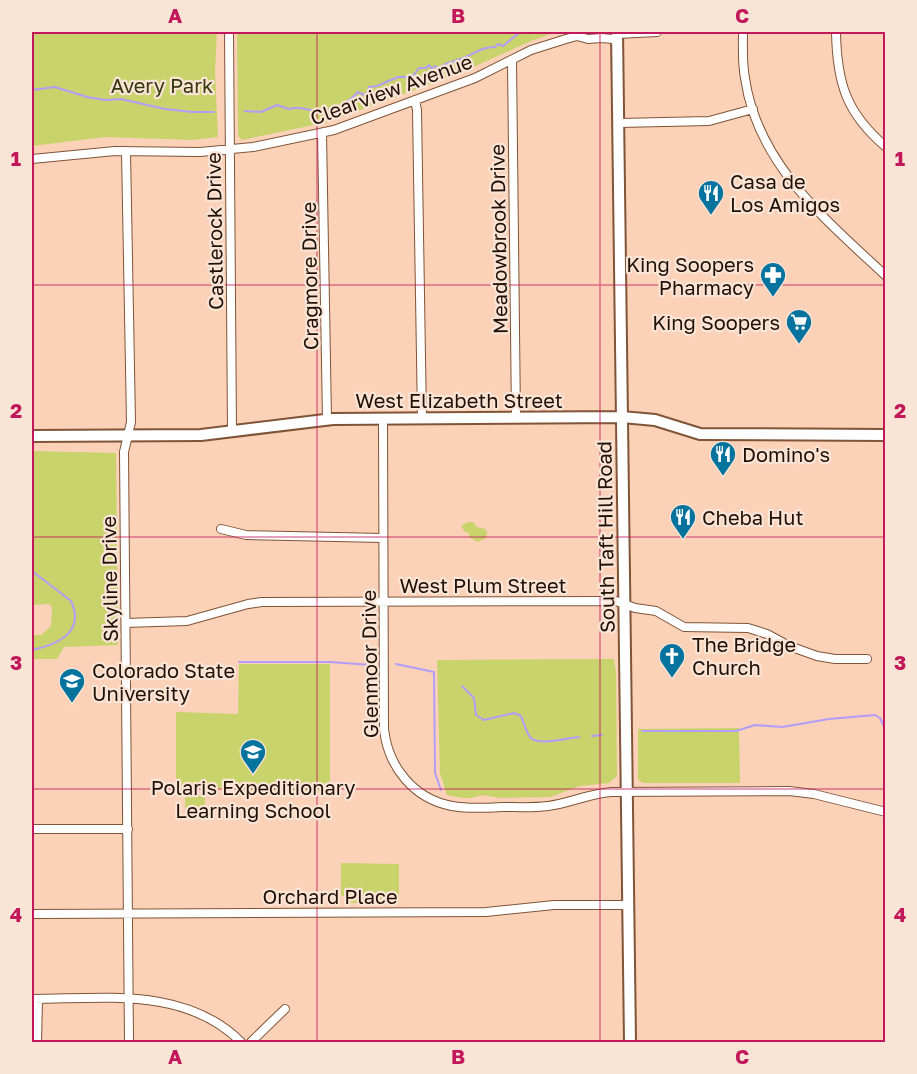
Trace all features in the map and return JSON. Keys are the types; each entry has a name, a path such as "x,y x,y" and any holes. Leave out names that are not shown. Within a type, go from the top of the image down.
{"main road":[{"name":"South Taft Hill Road","path":"617,36 630,1042"},
{"name":"West Elizabeth Street","path":"32,436 201,435 327,419 622,417 655,420 700,434 885,435"}],"street":[{"name":"Castlerock Drive","path":"229,32 232,431"},
{"name":"Clearview Avenue","path":"32,159 126,151 229,151 322,133 475,78 531,50 579,34 588,39 657,32"},
{"path":"743,32 745,78 762,135 776,161 816,211 885,276"},
{"path":"836,32 840,80 845,97 863,126 885,147"},
{"name":"Meadowbrook Drive","path":"512,61 516,418"},
{"path":"415,100 422,419"},
{"path":"619,123 709,121 753,109"},
{"name":"Cragmore Drive","path":"322,133 327,419"},
{"name":"Skyline Drive","path":"126,151 131,422 124,452 129,1042"},
{"name":"Glenmoor Drive","path":"382,419 384,729 386,745 397,769 417,790 441,804 464,808 548,806 595,793 627,793"},
{"path":"221,528 246,535 383,538"},
{"name":"West Plum Street","path":"126,623 186,621 262,602 616,601 624,605 656,611 684,627 744,627 757,630 789,646 817,656 835,659 867,658"},
{"path":"627,793 802,792 885,812"},
{"path":"32,829 128,829"},
{"name":"Orchard Place","path":"32,914 486,912 554,905 628,905"},
{"path":"37,1042 35,999 129,998 162,1002 195,1012 226,1029 241,1042"},
{"path":"251,1042 285,1009"}],"green space":[{"name":"Avery Park","path":"32,32 217,32 215,71 218,137 192,140 105,137 32,146"},
{"name":"Avery Park","path":"237,32 556,32 458,74 328,122 242,140 238,136"},
{"path":"32,451 116,453 118,645 64,647 57,659 32,659 32,635 41,635 51,626 52,607 49,604 32,605"},
{"path":"473,522 477,527 485,529 486,538 478,542 469,537 469,533 465,532 461,526"},
{"path":"614,659 617,776 609,783 580,786 550,797 501,798 482,795 462,798 447,795 440,773 437,660"},
{"path":"239,664 330,664 330,793 235,790 235,788 176,788 176,712 238,714"},
{"path":"739,728 740,783 644,783 638,780 638,729"},
{"path":"185,796 205,796 205,808 185,808"},
{"path":"341,863 399,864 399,902 347,903 344,896 341,896"}],"waterway":[{"path":"245,111 261,112 277,105 289,109 319,111 331,109 348,101 358,92 364,95 369,87 398,77 412,77 419,68 426,68 429,65 432,69 435,66 438,68 498,44 503,46 520,32"},
{"path":"32,90 55,87 105,100 121,99 165,109 214,112"},
{"path":"32,571 71,601 75,612 75,621 66,636 50,645 32,650"},
{"path":"239,662 330,662 372,665"},
{"path":"396,664 434,672 435,773 441,790"},
{"path":"462,686 474,698 476,715 484,720 514,713 521,716 528,733 535,740 547,741 579,737"},
{"path":"642,731 736,731 755,725 782,727 829,719 875,715 880,718 886,731"},
{"path":"592,736 602,735"}],"place":[{"name":"Casa de Los Amigos","path":"711,216"},
{"name":"King Soopers Pharmacy","path":"773,298"},
{"name":"King Soopers","path":"799,345"},
{"name":"Domino's","path":"723,477"},
{"name":"Cheba Hut","path":"683,540"},
{"name":"The Bridge Church","path":"672,679"},
{"name":"Colorado State University","path":"72,704"},
{"name":"Polaris Expeditionary Learning School","path":"253,775"}]}
